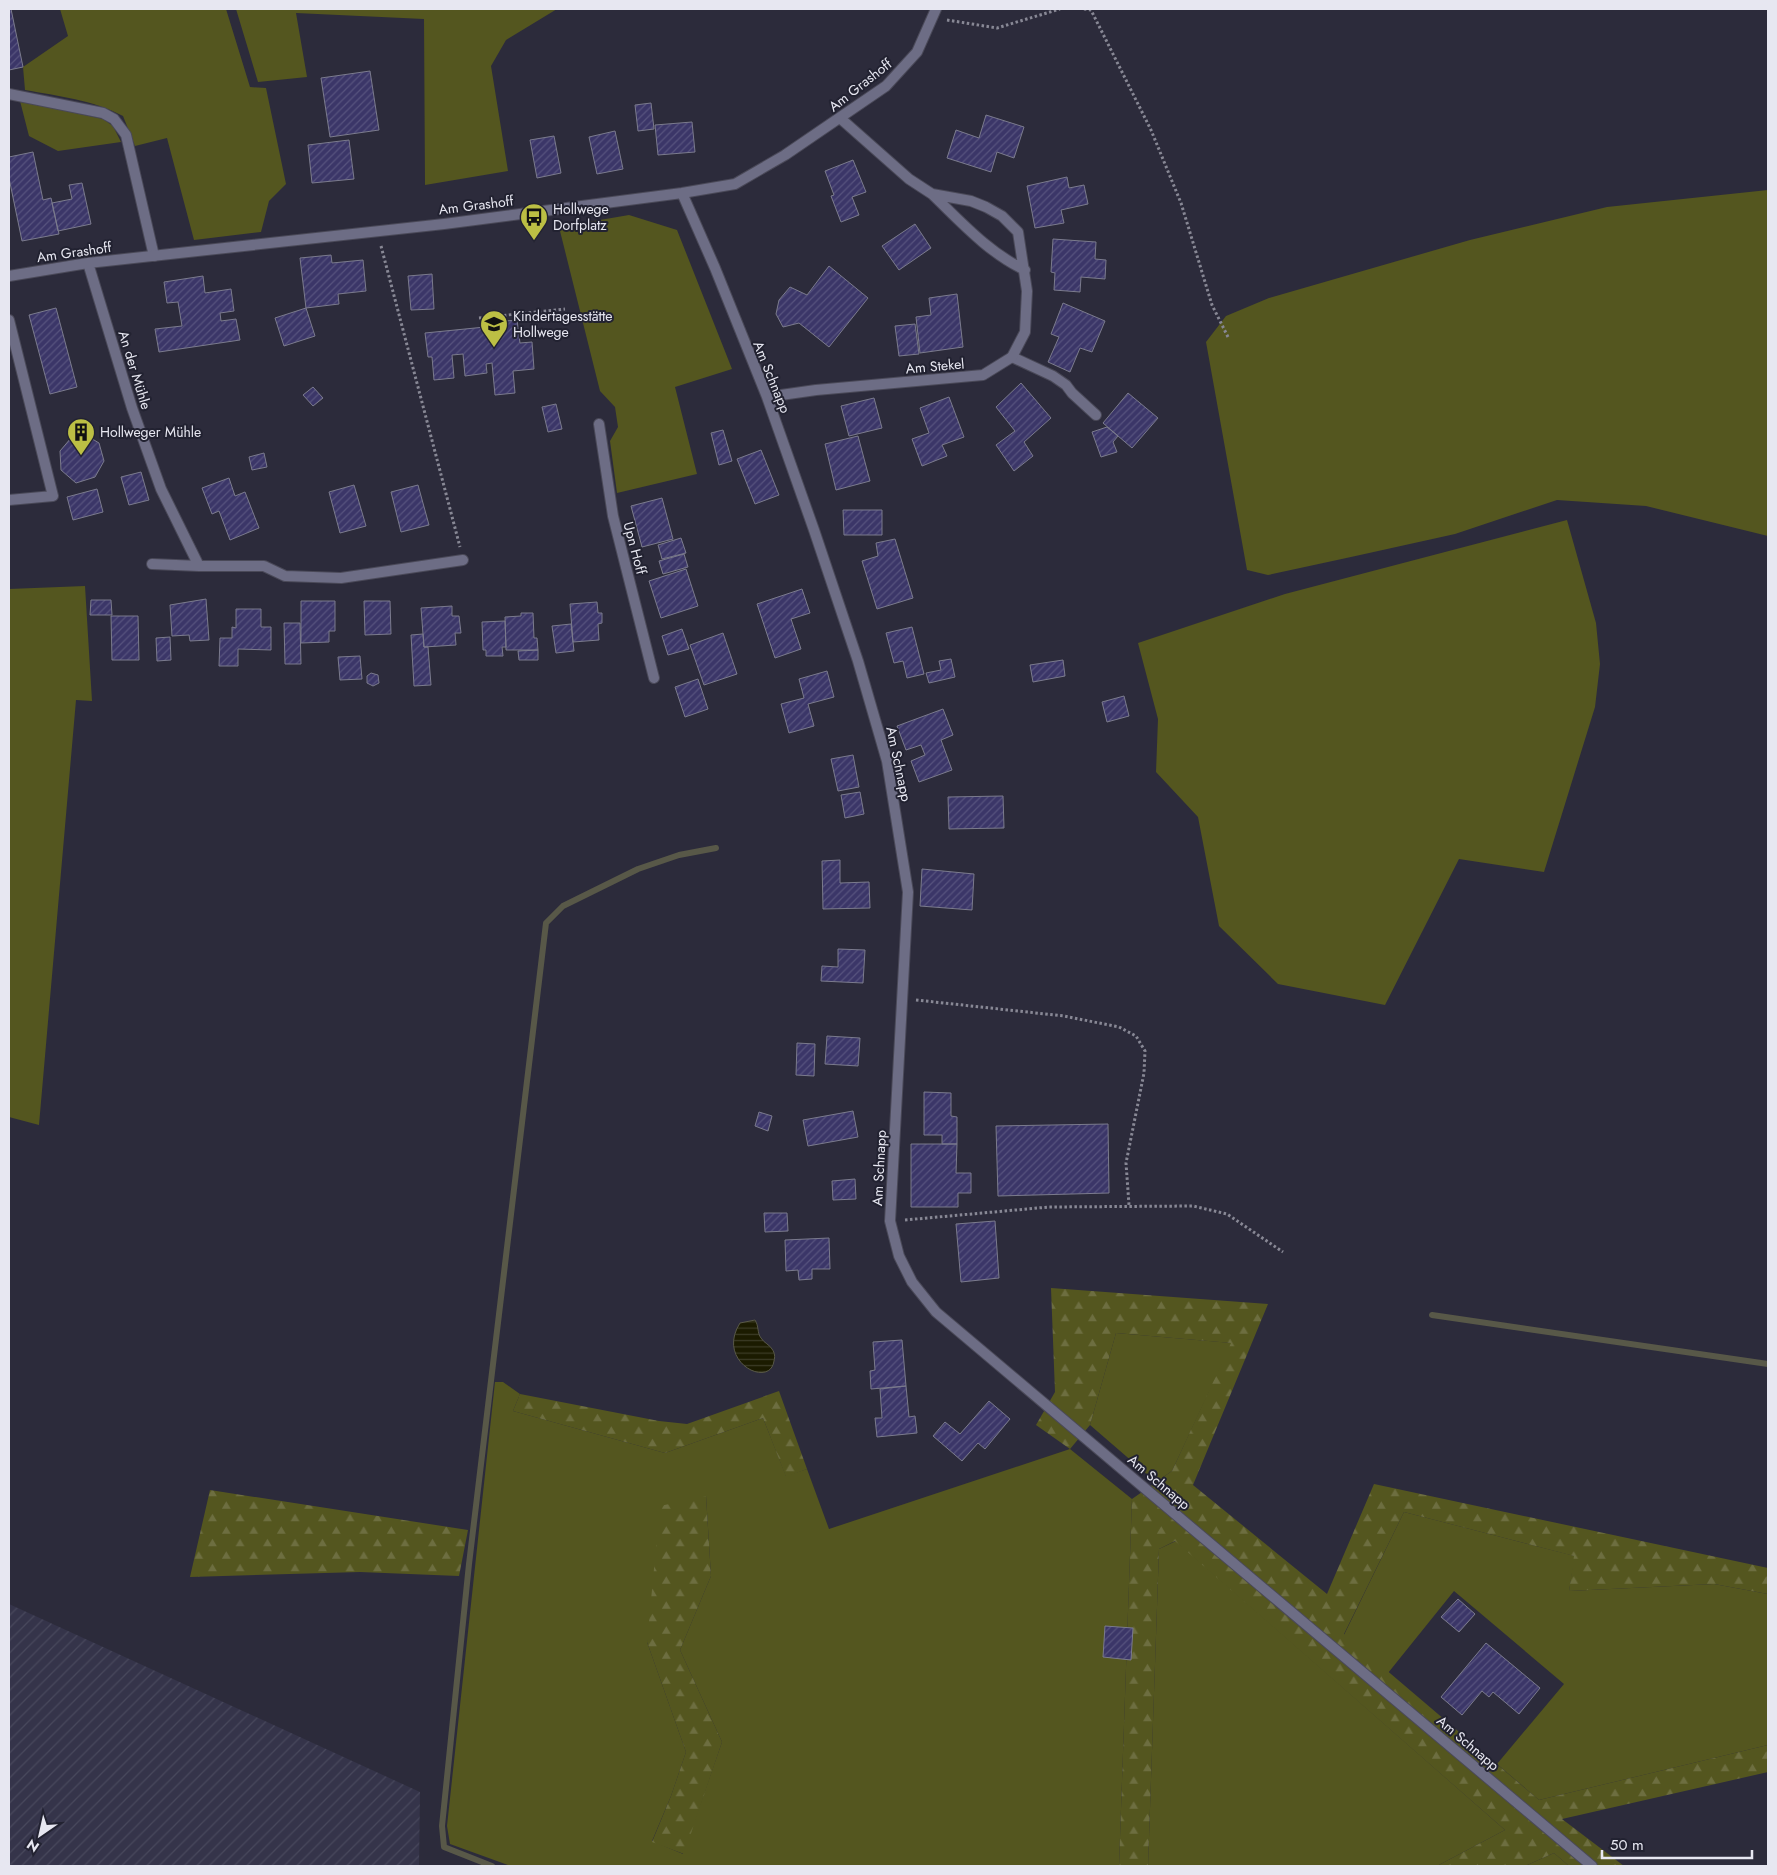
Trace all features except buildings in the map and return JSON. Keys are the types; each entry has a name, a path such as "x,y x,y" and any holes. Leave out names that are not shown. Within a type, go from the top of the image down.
{"street":[{"name":"Am Grashoff","path":"9,276 88,263 377,231 682,193 735,184 785,156 886,86 902,71 917,52 934,14"},
{"path":"9,94 104,113 114,119 126,135 154,256"},
{"path":"840,118 910,179 932,194 976,237 1013,265 1025,270"},
{"name":"Am Schnapp","path":"682,193 715,268 767,398 824,558 887,761 908,892 890,1221 900,1256 912,1282 936,1312 1592,1866"},
{"path":"932,194 971,201 1002,216 1018,232 1027,291 1024,332 1012,357 1053,376 1066,385 1096,415"},
{"name":"An der Mühle","path":"88,263 132,408 161,489 200,566"},
{"path":"9,320 53,496 9,500"},
{"name":"Am Stekel","path":"767,398 816,390 983,375 1012,357"},
{"name":"Upn Hoff","path":"599,424 613,516 654,678"},
{"path":"152,564 264,566 285,576 341,578 463,560"}],"path":[{"path":"934,14 997,28 1060,9"},
{"path":"1084,9 1091,10 1150,130 1181,203 1212,305 1228,337"},
{"path":"377,231 463,560"},
{"path":"479,318 565,309"},
{"path":"903,998 1064,1016 1119,1027 1136,1036 1145,1051 1144,1073 1126,1163 1128,1205"},
{"path":"890,1221 1049,1207 1193,1206 1227,1214 1284,1252"}],"shaded area":[{"path":"755,1320 760,1336 774,1352 774,1361 770,1369 763,1372 755,1372 746,1367 739,1360 734,1349 734,1337 740,1323"},
{"path":"9,1604 420,1792 419,1866 9,1866"}],"green space":[{"path":"60,9 226,9 250,87 266,88 286,184 269,201 261,232 194,240 167,138 135,146 123,116 88,102 25,90 23,67 68,36"},
{"path":"236,9 557,9 506,40 491,66 508,171 425,185 424,19 296,13 307,77 258,82"},
{"path":"20,101 103,119 113,126 121,142 58,151 29,136"},
{"path":"1768,190 1768,536 1646,506 1557,500 1455,534 1268,575 1247,570 1206,342 1226,316 1269,298 1470,240 1607,207"},
{"path":"629,215 677,230 732,369 675,387 697,474 617,493 610,441 618,427 615,407 600,391 559,227"},
{"path":"1567,520 1596,623 1600,664 1595,707 1544,872 1459,859 1385,1005 1278,984 1219,926 1198,817 1156,772 1158,719 1138,643 1285,594"},
{"path":"85,586 92,701 76,700 39,1125 9,1117 9,589"},
{"path":"1051,1288 1268,1304 1193,1485 1327,1594 1374,1484 1768,1568 1768,1594 1714,1584 1569,1591 1574,1556 1404,1512 1344,1634 1539,1800 1768,1745 1768,1772 1562,1819 1624,1866 1569,1866 1554,1853 1525,1866 1437,1866 1505,1830 1175,1541 1159,1549 1148,1866 1119,1866 1132,1499 1172,1471 1231,1343 1116,1333 1090,1425 1070,1449 1036,1425 1055,1392"},
{"path":"1116,1333 1232,1343 1172,1471 1156,1482 1090,1425"},
{"path":"495,1382 503,1382 520,1394 513,1411 665,1453 763,1418 786,1476 807,1469 829,1529 1070,1449 1132,1499 1119,1866 511,1866 450,1844 447,1826","holes":["706,1496 711,1576 680,1650 722,1742 683,1854 652,1841 671,1796 686,1752 647,1642"]},
{"path":"779,1391 807,1469 786,1477 763,1418 665,1453 513,1411 520,1394 659,1421 687,1424"},
{"path":"210,1490 468,1530 459,1576 360,1572 190,1577"},
{"path":"706,1496 711,1576 680,1650 722,1742 684,1854 652,1842 671,1796 686,1752 647,1642 660,1506"},
{"path":"1404,1512 1575,1556 1569,1591 1714,1584 1768,1594 1768,1745 1539,1800 1497,1764 1564,1684 1454,1591 1388,1673 1344,1635"},
{"path":"1176,1541 1505,1830 1437,1866 1148,1866 1159,1549"},
{"path":"1554,1853 1569,1866 1525,1866"}],"waterway":[{"path":"492,1866 444,1847 442,1826 469,1564 546,923 563,906 638,869 679,855 716,848"},
{"path":"1432,1315 1768,1364"}],"place":[{"name":"Hollwege Dorfplatz","path":"534,241"},
{"name":"Kindertagesstätte Hollwege","path":"494,348"},
{"name":"Hollweger Mühle","path":"81,456"}]}
